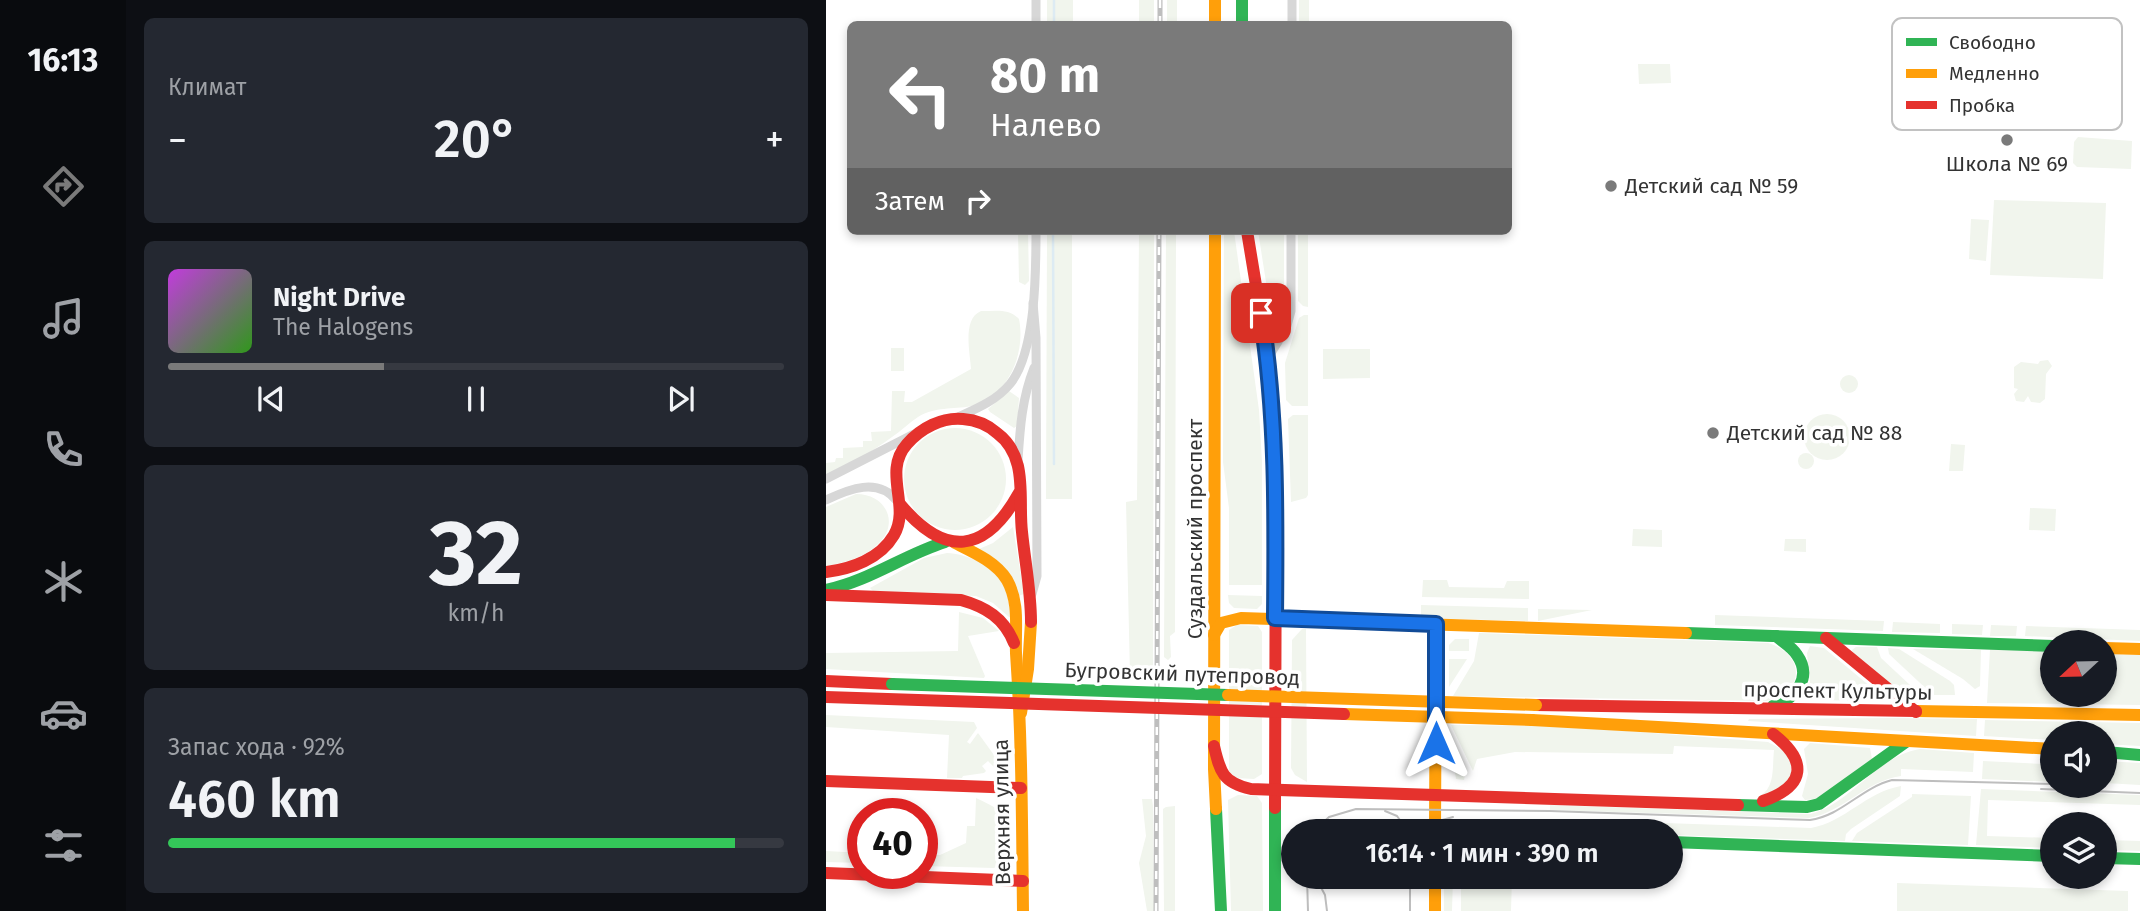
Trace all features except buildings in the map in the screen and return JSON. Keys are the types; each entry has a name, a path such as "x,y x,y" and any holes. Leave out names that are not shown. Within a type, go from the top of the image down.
{"main road":[{"path":"1215,0 1215,21"},
{"path":"1242,0 1242,21"},
{"name":"Суздальский проспект","path":"1214,235 1214,746 1220,911"},
{"path":"1248,235 1268,358 1276,471 1275,911"},
{"path":"826,572 864,561 886,547 900,517 894,485 896,465 904,447 931,425 956,419 972,420 1001,435 1011,448 1018,463 1020,489 1003,521 988,533 972,540 950,542 917,551 855,583 826,593"},
{"name":"Верхняя улица","path":"1020,489 1022,536 1031,598 1030,665 1021,713"},
{"path":"898,502 922,530 950,542"},
{"name":"Верхняя улица","path":"950,542 984,558 1007,580 1017,612 1023,911"},
{"path":"826,593 961,600 976,604 1005,622 1016,650"},
{"path":"1214,635 1226,620 1275,618 2040,646"},
{"path":"1435,819 1436,624"},
{"path":"1754,709 1791,699 1801,684 1799,659 1775,636"},
{"path":"1826,638 1916,712"},
{"path":"2118,648 2140,649"},
{"name":"Бугровский путепровод","path":"826,681 1536,705"},
{"name":"Бугровский путепровод","path":"826,697 1532,720"},
{"name":"проспект Культуры","path":"1536,705 2140,715"},
{"name":"проспект Культуры","path":"1532,720 2040,748"},
{"path":"1745,805 1784,794 1795,783 1798,765 1785,743 1773,734"},
{"path":"1214,746 1219,769 1229,782 1242,787 1807,807 1819,804 1908,741"},
{"path":"2117,753 2140,755"},
{"path":"826,781 1021,788"},
{"path":"1683,842 2040,856"},
{"path":"2117,858 2140,859"},
{"path":"826,873 1023,881"},
{"path":"1435,889 1435,911"}],"street":[{"path":"1036,0 1036,21"},
{"path":"1292,0 1292,21"},
{"path":"956,419 996,398 1019,372 1025,355 1033,303 1036,235"},
{"path":"1268,358 1286,329 1291,311 1292,235"},
{"path":"1031,598 1037,576 1036,363 1033,303"},
{"path":"1018,463 1023,402 1036,363"},
{"path":"826,479 931,425"},
{"path":"826,500 861,486 878,488 892,495 898,502"}],"shaded area":[{"path":"1047,0 1073,0 1073,21 1047,21"},
{"path":"1139,0 1154,0 1154,21 1139,21"},
{"path":"1167,0 1177,0 1177,21 1167,21"},
{"path":"1299,0 1309,0 1309,21 1299,21"},
{"path":"1638,64 1670,64 1671,83 1639,84"},
{"path":"2078,137 2132,141 2131,169 2077,167 2073,163 2074,142"},
{"path":"1994,200 2106,203 2103,279 1990,275"},
{"path":"1971,219 1989,220 1986,261 1969,259"},
{"path":"1018,235 1028,235 1029,281 1025,285 1019,282"},
{"path":"1047,235 1072,235 1072,499 1046,499"},
{"path":"1139,235 1154,235 1152,675 1130,675 1126,502 1137,500"},
{"path":"1166,235 1176,235 1175,632 1170,636 1171,657 1168,660 1164,657"},
{"path":"1224,235 1235,235 1259,410 1262,462 1262,585 1229,585 1229,508 1223,462"},
{"path":"1259,235 1284,235 1284,311 1281,325 1266,282"},
{"path":"1298,235 1308,235 1308,307 1298,301"},
{"path":"981,311 1007,312 1019,319 1020,346 1017,360 1012,372 995,394 971,406 938,410 918,417 868,453 826,475 826,463 843,458 843,448 863,447 863,441 872,441 871,432 891,431 892,391 905,391 904,402 912,402 971,369 969,328 975,315"},
{"path":"1308,315 1308,406 1292,406 1286,400 1285,363 1299,318"},
{"path":"891,348 904,348 904,371 891,371"},
{"path":"1323,349 1370,349 1370,378 1323,379"},
{"path":"2048,360 2052,366 2046,374 2045,399 2040,403 2031,402 2028,396 2024,402 2016,401 2014,394 2018,389 2014,388 2014,367 2021,362 2038,364"},
{"path":"1845,375 1853,375 1858,384 1856,391 1845,393 1840,388 1840,380"},
{"path":"1009,391 1019,398 1017,426 1014,428 988,409"},
{"path":"1827,414 1843,421 1850,437 1843,453 1827,460 1811,453 1804,437 1811,421"},
{"path":"1293,415 1308,415 1308,495 1291,502 1288,419"},
{"path":"955,428 984,436 998,450 1006,479 998,508 984,522 955,530 926,522 912,508 904,479 912,450 926,436"},
{"path":"1951,444 1965,445 1963,471 1949,471"},
{"path":"1806,453 1812,455 1812,467 1806,469 1800,467 1798,461 1800,455"},
{"path":"856,494 867,495 883,505 889,520 888,529 884,538 865,554 826,566 826,507"},
{"path":"2030,508 2056,509 2055,531 2029,530"},
{"path":"1013,527 1024,594 1018,596 1010,577 979,549 993,543"},
{"path":"1633,529 1662,530 1662,547 1632,546"},
{"path":"1785,539 1806,539 1806,552 1784,551"},
{"path":"947,553 971,558 993,571 1005,587 1012,616 1009,617 993,603 976,596 873,591 870,588 924,558"},
{"path":"1423,580 1447,580 1449,587 1504,588 1507,581 1529,581 1529,599 1422,597"},
{"path":"1228,595 1262,596 1262,604 1257,609 1234,608 1229,603"},
{"path":"1421,605 1528,608 1528,621 1421,618"},
{"path":"1538,609 1592,610 1538,621"},
{"path":"959,612 983,618 999,631 968,636 984,678 826,669 826,653 958,651"},
{"path":"1715,615 1884,621 1883,631 1715,625"},
{"path":"1893,622 1940,624 1940,633 1892,632"},
{"path":"1952,624 1983,625 1982,635 1952,634"},
{"path":"1237,625 1258,626 1262,632 1262,774 1254,779 1236,778 1229,771 1229,630"},
{"path":"1991,625 2017,626 2016,636 1990,636"},
{"path":"2026,626 2140,630 2140,641 2118,640 2118,630 2040,630 2040,637 2025,636"},
{"path":"1302,629 1306,629 1307,782 1295,775 1291,768 1292,640"},
{"path":"1479,633 1768,643 1789,656 1796,674 1788,691 1766,701 1453,696 1474,661"},
{"path":"1455,639 1469,639 1469,651 1449,651 1449,645"},
{"path":"1810,646 1824,648 1877,692 1878,698 1873,701 1809,700 1807,653"},
{"path":"1856,647 1877,647 1881,658 1927,703 1910,700 1854,656 1852,650"},
{"path":"1888,648 1899,649 1950,681 1954,685 1955,695 1933,695 1889,654"},
{"path":"1913,649 1981,650 1980,686 1975,689"},
{"path":"1990,649 2040,651 2040,704 1987,703"},
{"path":"2118,654 2140,655 2140,705 2118,705"},
{"path":"1449,659 1467,659 1449,687"},
{"path":"826,715 974,722 977,728 967,742 970,744 978,733 999,762 994,767 988,761 982,766 986,771 984,773 947,778 949,735 826,727"},
{"path":"1749,719 1977,719 1976,736 1748,721"},
{"path":"1985,720 2040,721 2040,739 1984,736"},
{"path":"2117,723 2140,723 2140,746 2117,745"},
{"path":"1451,725 1562,726 1768,742 1787,754 1791,762 1790,778 1783,788 1757,797 1763,794 1770,784 1774,750 1674,746 1673,754 1515,752 1477,759 1473,771"},
{"path":"1449,734 1466,771 1464,780 1456,779"},
{"path":"1810,743 1870,748 1872,759 1816,799 1805,800 1802,796 1808,774 1804,749"},
{"path":"1920,749 1974,753 1973,772 1901,769 1901,776 1876,784 1833,810 1809,818 1550,810 1550,805 1810,814 1838,801 1890,761 1904,753"},
{"path":"1983,761 2040,764 2040,781 1982,779"},
{"path":"2117,762 2140,763 2140,785 2117,784"},
{"path":"1901,786 1900,796 1851,829 1846,834 1845,841 1683,835 1683,824 1811,828 1834,820 1888,789"},
{"path":"1981,789 2040,791 2040,798 2117,798 2117,794 2140,795 2140,805 1988,800 1987,836 2040,838 2040,847 1976,845"},
{"path":"1912,794 1971,796 1968,845 1852,841 1857,833 1912,797"},
{"path":"1238,795 1257,796 1262,803 1263,911 1231,911 1228,800"},
{"path":"976,798 996,808 1005,819 1009,843 1005,858 1000,864 994,868 938,866 938,855 966,843 967,826 975,826"},
{"path":"1142,799 1152,799 1153,806 1154,911 1147,911 1139,863 1146,836"},
{"path":"1175,806 1175,911 1164,911 1163,809"},
{"path":"2117,840 2140,841 2140,851 2117,850"},
{"path":"826,851 847,852 847,863 826,862"},
{"path":"1897,883 2128,891 2128,911 1897,911"},
{"path":"1444,889 1453,889 1452,911 1444,911"},
{"path":"1461,889 1512,889 1511,911 1461,911"}],"waterway":[{"path":"1054,0 1054,21"},
{"path":"1053,235 1054,464"}],"tram line":[{"path":"1327,819 1356,809 1550,811 1810,820 1832,813 1870,789 1892,780 2040,784"},
{"path":"2117,792 2140,793"},
{"path":"1385,811 1399,819"},
{"path":"1446,819 1453,817"},
{"path":"1307,889 1308,911"},
{"path":"1322,889 1327,911"},
{"path":"1410,889 1410,911"}],"railway":[{"path":"1160,0 1160,21"},
{"path":"1156,911 1159,235"}],"traffic: fast":[{"path":"1242,0 1242,21"},
{"path":"826,590 857,581 945,542"},
{"path":"1686,633 2040,646"},
{"path":"1773,706 1794,693 1803,672 1795,652 1776,636"},
{"path":"892,684 1228,695"},
{"path":"1738,805 1807,807 1819,804 1907,741"},
{"path":"2117,753 2140,755"},
{"path":"1275,808 1275,911"},
{"path":"1216,809 1221,911"},
{"path":"1683,842 2040,856"},
{"path":"2117,858 2140,859"}],"traffic: slow":[{"path":"1215,0 1215,21"},
{"path":"1215,235 1216,809"},
{"path":"955,543 997,568 1007,580 1014,598 1021,750 1023,911"},
{"path":"1214,635 1221,623 1241,618 1686,633"},
{"path":"1021,713 1028,669 1031,622"},
{"path":"1435,819 1436,624"},
{"path":"2118,648 2140,649"},
{"path":"1228,695 1536,705"},
{"path":"1916,711 2140,715"},
{"path":"1344,714 1532,720"},
{"path":"1532,720 2040,748"},
{"path":"1435,889 1435,911"}],"traffic: jam":[{"path":"1248,235 1268,358 1276,471 1275,808"},
{"path":"826,572 864,561 881,550 894,535 900,512 897,466 907,444 919,433 940,422 973,420 990,428 1007,443 1018,466 1031,622"},
{"path":"900,504 933,534 964,542 978,538 992,528 1019,493"},
{"path":"826,595 961,600 993,615 1005,627 1014,643"},
{"path":"1826,638 1916,712"},
{"path":"826,681 892,684"},
{"path":"826,697 1344,714"},
{"path":"1536,705 1916,711"},
{"path":"1763,801 1788,788 1797,772 1797,763 1792,754 1773,734"},
{"path":"1214,746 1224,775 1234,783 1251,789 1738,805"},
{"path":"826,781 1021,788"},
{"path":"826,873 1023,881"}],"place":[{"name":"Школа № 69","path":"2007,140"},
{"name":"Детский сад № 59","path":"1611,186"},
{"name":"Детский сад № 88","path":"1713,433"}],"route":[{"path":"1261,313 1268,358 1276,471 1275,618 1436,624 1436,743"}]}
